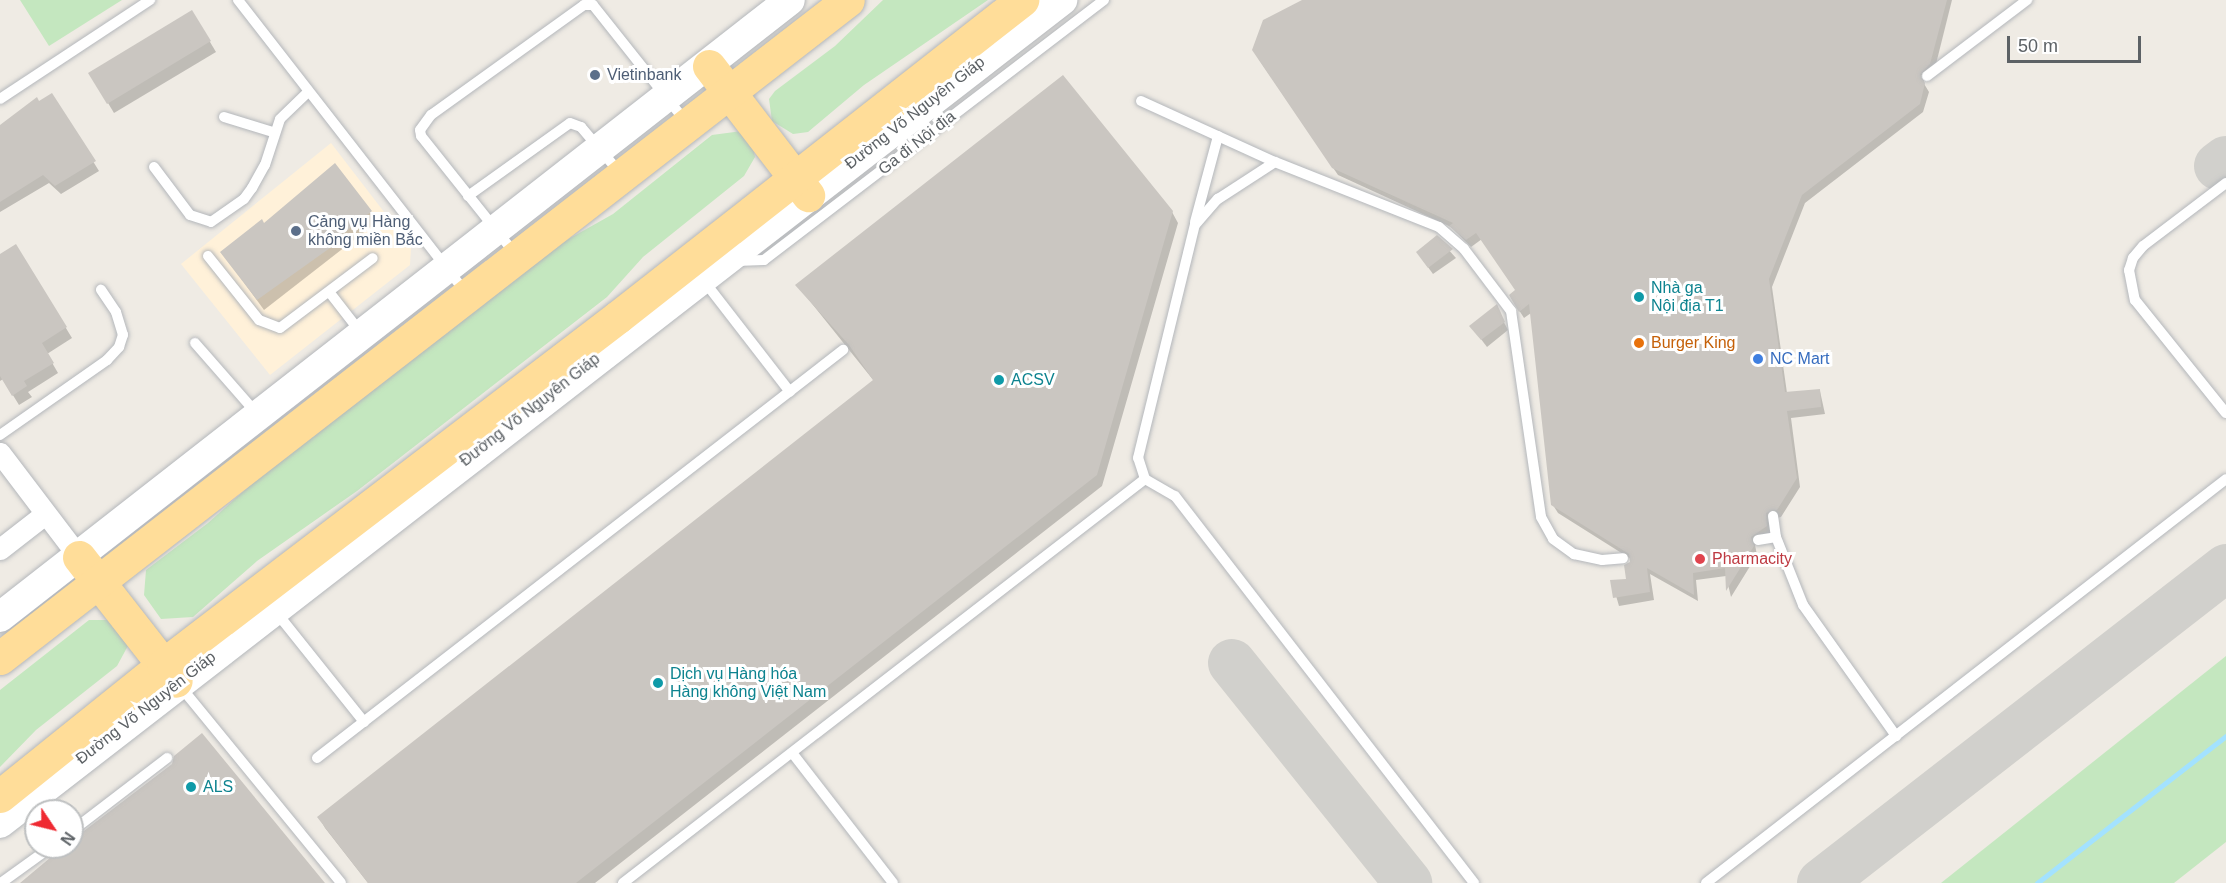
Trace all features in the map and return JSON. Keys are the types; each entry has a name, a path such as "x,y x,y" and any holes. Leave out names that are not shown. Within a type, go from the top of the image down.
{"highway":[{"name":"Đường Võ Nguyên Giáp","path":"0,796 170,674 618,317 703,267 954,52 1022,0"},
{"path":"0,658 88,569 457,281 507,243 621,174 844,1"},
{"path":"709,66 800,186"},
{"path":"88,569 170,674"}],"main road":[{"path":"507,243 600,149 709,66 790,0"},
{"name":"Đường Võ Nguyên Giáp","path":"800,186 988,56 1062,0"},
{"path":"954,52 988,56"},
{"name":"Đường Võ Nguyên Giáp","path":"0,823 170,674 274,609 667,303 703,267"},
{"path":"0,617 88,569 260,417 364,336 457,281"},
{"path":"618,317 667,303"}],"street":[{"path":"0,453 88,569"},
{"path":"0,549 45,514"}],"lane":[{"path":"0,99 150,0"},
{"path":"238,0 307,93 457,281"},
{"name":"Ga đi Nội địa","path":"703,267 764,260 1104,0"},
{"path":"1927,76 2027,0"},
{"path":"507,243 421,136 420,130 431,116 584,5 593,5 602,13 687,124"},
{"path":"154,167 190,215 211,222 244,199 265,165 273,132 280,119 307,93"},
{"path":"1141,101 1275,162 1439,227 1464,249 1511,311 1542,517 1553,539 1574,554 1602,560 1623,558"},
{"path":"224,117 273,132"},
{"path":"468,196 570,123 582,127 621,174"},
{"path":"1218,136 1138,458 1145,479 1176,496 1474,883"},
{"path":"1195,225 1218,198 1275,162"},
{"path":"2226,183 2143,246 2133,258 2129,270 2135,300 2226,413"},
{"path":"208,256 259,320 269,327 280,328 291,323 330,294 373,258"},
{"path":"703,267 790,392"},
{"path":"0,435 107,360 119,347 123,335 116,312 101,290"},
{"path":"330,294 364,336"},
{"path":"195,343 260,417"},
{"path":"317,759 843,350"},
{"path":"623,883 793,754 1145,479"},
{"path":"1706,883 2226,479"},
{"path":"1773,516 1776,537 1803,605 1896,736"},
{"path":"1758,540 1776,537"},
{"path":"274,609 364,722"},
{"path":"170,674 341,883"},
{"path":"793,754 893,883"},
{"path":"84,822 167,758"},
{"path":"6,880 35,859"}],"shaded area":[{"path":"331,143 411,247 410,265 270,375 181,264"}],"green space":[{"path":"20,0 122,0 49,46"},
{"path":"883,0 988,0 864,85 808,132 793,134 772,121 769,99 775,91 835,46"},
{"path":"742,131 752,142 755,157 744,176 643,257 607,297 357,491 257,561 193,617 161,619 144,595 146,570 208,523 302,439 565,241 613,214 712,135"},
{"path":"89,620 116,620 130,642 117,666 36,730 0,767 0,690"},
{"path":"2226,656 2226,842 2174,883 1941,883"}],"building":[{"name":"Nhà ga Nội địa T1","path":"1302,0 1947,0 1930,64 1920,74 1925,83 1920,104 1802,195 1769,279 1785,392 1820,389 1821,407 1787,411 1797,478 1777,510 1766,513 1767,526 1751,537 1754,546 1726,591 1725,568 1693,573 1694,595 1647,568 1650,592 1613,598 1610,580 1626,579 1624,565 1630,562 1629,554 1551,505 1529,304 1519,312 1509,295 1515,290 1476,233 1466,240 1449,226 1453,223 1332,168 1252,50 1263,20"},
{"path":"192,10 211,41 107,104 88,73"},
{"path":"1063,75 1173,211 1097,475 576,883 368,883 317,817 873,380 849,345 795,285"},
{"path":"52,93 96,161 55,186 43,175 0,202 0,125 37,97 39,101"},
{"name":"Cảng vụ Hàng không miền Bắc","path":"335,163 372,211 335,240 337,243 257,300 220,252 262,219 264,223"},
{"path":"1437,235 1453,249 1428,268 1416,252"},
{"path":"16,244 67,327 42,343 54,363 24,381 27,386 12,396 0,376 0,254"},
{"path":"1497,304 1505,322 1481,340 1469,326"},
{"name":"ALS","path":"202,733 325,883 20,883 49,859 84,859 84,831 172,764 174,756"}],"waterway":[{"path":"2037,883 2226,736"}],"taxiway":[{"path":"2218,166 2226,160"},
{"path":"1821,883 2226,568"},
{"path":"1232,663 1408,883"}],"place":[{"name":"Vietinbank","path":"595,75"},
{"name":"Cảng vụ Hàng không miền Bắc","path":"296,231"},
{"name":"Nhà ga Nội địa T1","path":"1639,297"},
{"name":"Burger King","path":"1639,343"},
{"name":"NC Mart","path":"1758,359"},
{"name":"ACSV","path":"999,380"},
{"name":"Pharmacity","path":"1700,559"},
{"name":"Dịch vụ Hàng hóa Hàng không Việt Nam","path":"658,683"},
{"name":"ALS","path":"191,787"}]}
